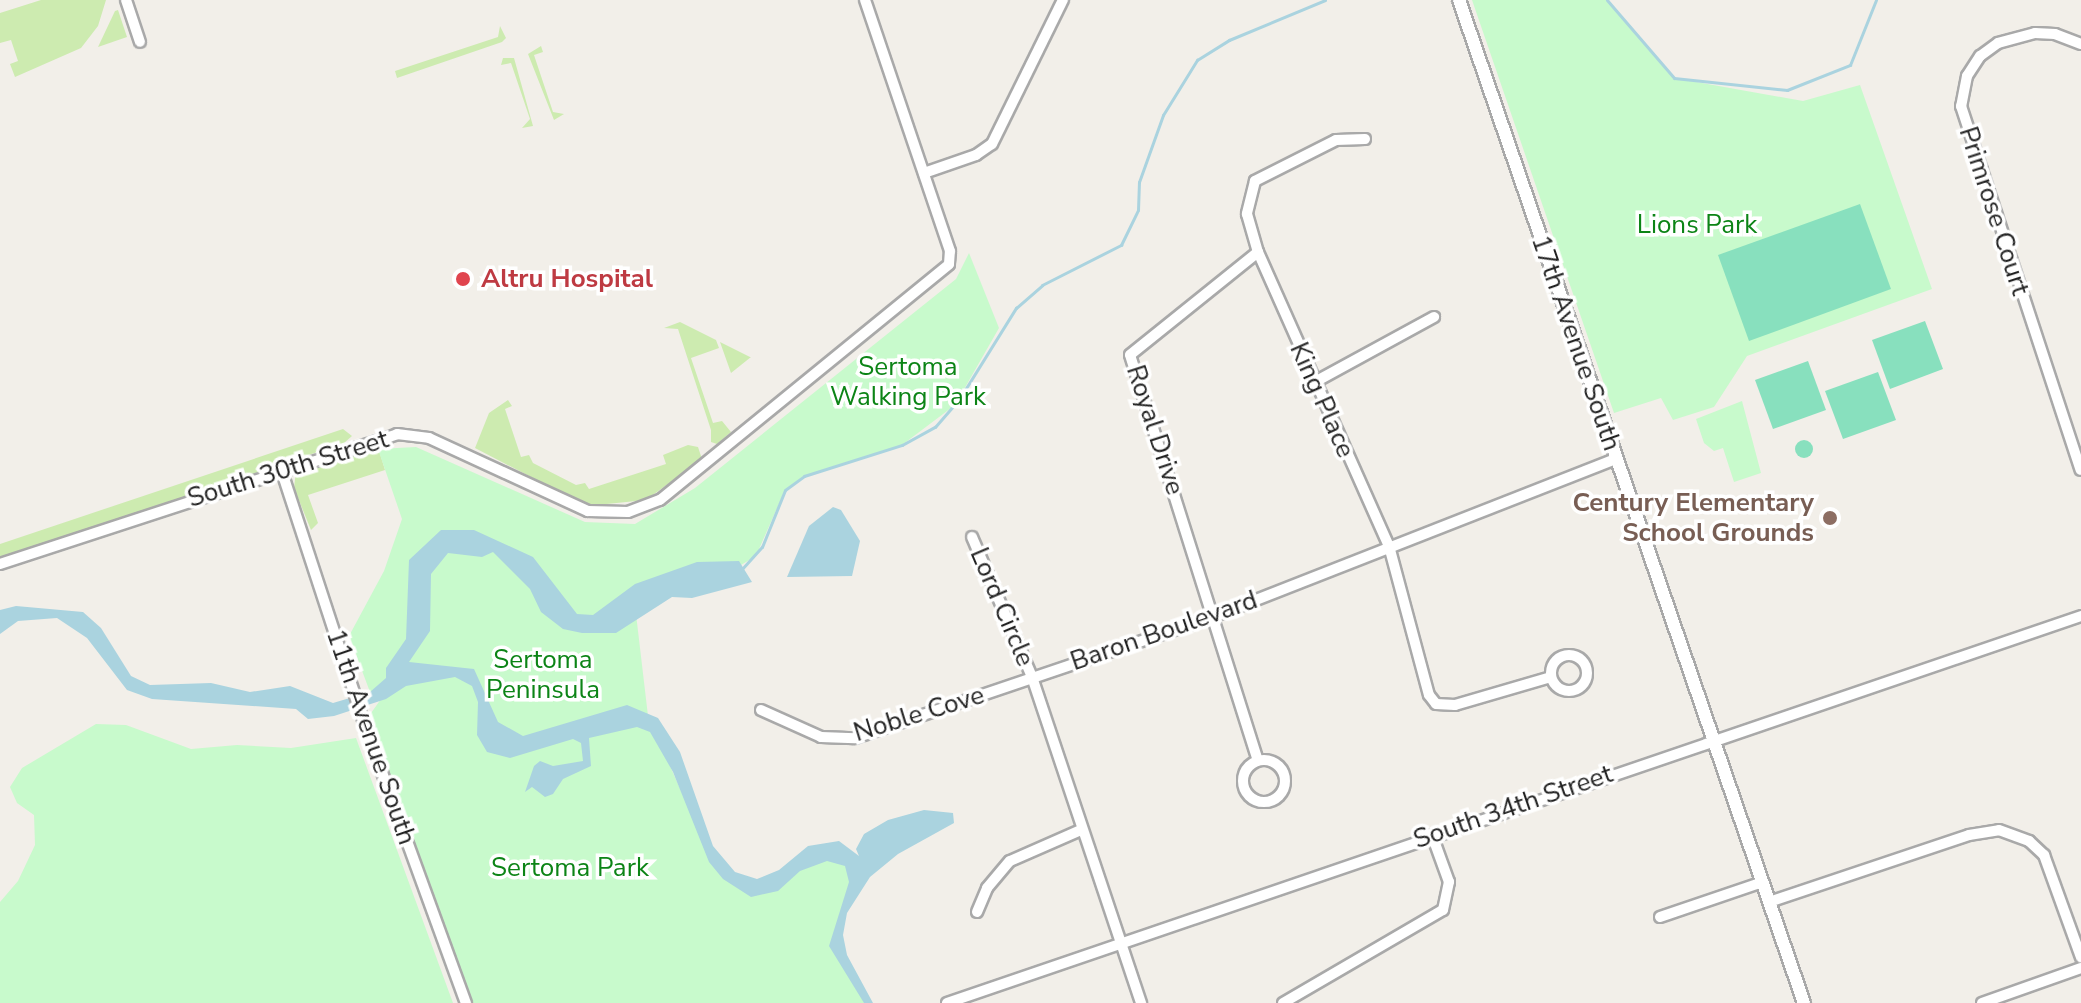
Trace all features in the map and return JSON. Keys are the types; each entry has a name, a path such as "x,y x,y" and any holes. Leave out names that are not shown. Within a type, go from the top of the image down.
{"street":[{"path":"126,0 140,42"},
{"path":"865,0 924,173 976,155 992,144 1063,0"},
{"name":"17th Avenue South","path":"1459,0 1804,1003"},
{"name":"Primrose Court","path":"2081,44 2055,34 1998,43 1980,56 1967,76 1961,106 2081,470"},
{"name":"King Place","path":"1365,139 1336,140 1255,181 1247,214 1258,252 1313,383 1389,546 1429,695 1436,704 1455,705 1551,677"},
{"name":"South 30th Street","path":"0,564 374,439 405,434 463,453 573,507 614,513 644,508 666,495 943,273 950,251 924,173"},
{"name":"Royal Drive","path":"1215,616 1130,355 1258,252"},
{"path":"1313,383 1434,317"},
{"name":"Baron Boulevard","path":"1032,677 1215,616 1615,459"},
{"name":"11th Avenue South","path":"281,469 362,718 466,1003"},
{"name":"Lord Circle","path":"972,537 1032,677"},
{"path":"1215,616 1258,760"},
{"name":"South 34th Street","path":"947,1003 1119,941 2081,616"},
{"path":"1032,677 1141,1003"},
{"name":"Noble Cove","path":"761,710 821,737 855,738 1032,677"},
{"path":"1258,760 1272,761 1285,776 1283,790 1268,802 1254,800 1244,789 1247,768 1258,760"},
{"path":"977,912 987,888 1010,861 1081,830"},
{"path":"1769,902 1969,835 2014,833 2044,855 2081,957"},
{"path":"1283,1003 1443,910 1449,882 1432,835"},
{"path":"1660,917 1763,882"},
{"path":"1982,1003 2081,968"}],"green space":[{"path":"41,0 106,0 98,26 81,48 15,77 10,64 18,61 11,40 0,43 0,13"},
{"name":"Lions Park","path":"1472,0 1608,0 1674,78 1803,101 1860,85 1932,289 1747,356 1714,407 1673,420 1661,398 1614,413"},
{"path":"118,10 127,37 98,47 115,11"},
{"path":"500,26 506,38 502,42 397,78 395,71 498,37"},
{"path":"541,46 543,52 534,55 553,112 564,114 554,120 528,54"},
{"path":"503,58 514,58 533,126 522,128 530,119 511,63 501,65"},
{"path":"1860,204 1891,289 1749,341 1718,255"},
{"path":"969,253 999,328 955,405 902,445 804,476 785,490 756,556 706,586 634,597 648,716 707,850 751,887 834,847 860,867 840,919 842,951 870,1003 466,1003 364,723 393,682 370,692 349,636 384,571 402,519 378,449 416,447 585,522 635,524 695,488 956,279"},
{"path":"1925,321 1943,369 1890,389 1872,340"},
{"path":"680,322 716,340 719,348 691,358 713,423 722,421 731,432 717,444 711,442 711,430 678,329 664,328"},
{"path":"720,342 750,357 751,357 731,373"},
{"path":"1808,361 1826,410 1773,429 1755,380"},
{"path":"1878,372 1896,420 1843,439 1825,391"},
{"path":"508,400 512,406 505,409 521,457 529,455 533,463 576,485 585,483 589,489 666,464 663,455 688,445 698,447 702,459 646,500 587,506 475,448 489,413"},
{"path":"1742,401 1761,473 1734,482 1723,448 1714,451 1704,443 1696,419"},
{"path":"343,429 352,436 344,443 0,560 0,544"},
{"path":"1800,440 1808,440 1813,449 1811,456 1800,458 1795,453 1795,445"},
{"path":"377,444 385,470 308,495 318,523 311,530 294,488 296,471"},
{"path":"96,724 126,725 191,749 237,745 291,748 356,738 453,1003 0,1003 0,902 18,881 35,845 34,815 17,803 10,787 22,768"}],"water":[{"path":"833,507 841,510 860,541 852,576 787,577 809,526"},
{"path":"441,530 474,530 533,557 577,614 593,615 635,584 697,562 739,561 752,582 692,598 672,597 616,633 582,633 563,629 541,612 530,589 493,552 482,557 448,553 431,574 430,631 409,662 474,669 498,722 523,736 627,705 658,718 680,752 713,846 735,872 757,879 779,870 808,846 839,841 859,856 856,849 864,834 888,820 924,810 953,813 954,823 898,854 870,877 847,913 843,935 847,955 873,1003 864,1003 829,946 849,882 845,866 827,861 800,871 778,891 751,897 723,879 709,862 673,772 650,732 637,727 589,738 591,766 563,779 553,794 545,797 532,787 525,792 534,766 540,761 553,766 583,761 581,743 573,739 510,758 487,752 477,735 478,702 472,686 455,677 406,686 386,699 334,716 308,719 296,709 152,699 127,690 87,638 57,618 18,621 0,634 0,610 16,606 83,612 101,628 131,676 150,685 211,683 250,692 290,686 333,703 370,692 386,678 386,668 406,639 409,560"}],"waterway":[{"path":"741,570 762,547 785,490 804,476 902,445 935,427 958,401 1016,308 1042,285 1121,245 1138,210 1139,182 1163,115 1197,60 1229,40 1325,0"},
{"path":"1607,0 1674,78 1787,90 1850,65 1876,0"}],"place":[{"name":"Altru Hospital","path":"463,279"},
{"name":"Century Elementary School Grounds","path":"1830,518"}],"park label":[{"name":"Sertoma Walking Park","path":"908,382"},
{"name":"Sertoma Peninsula","path":"543,675"},
{"name":"Sertoma Park","path":"570,868"}]}
